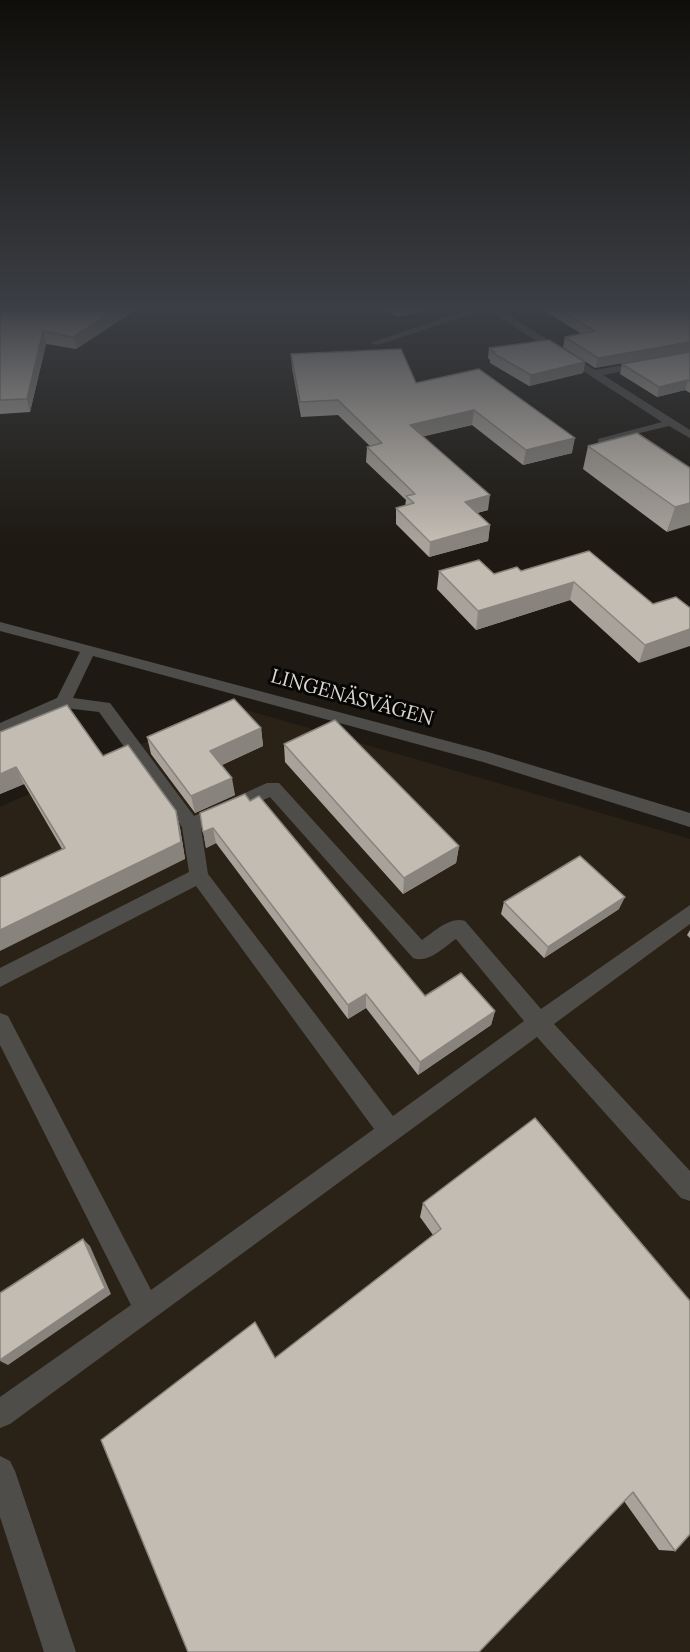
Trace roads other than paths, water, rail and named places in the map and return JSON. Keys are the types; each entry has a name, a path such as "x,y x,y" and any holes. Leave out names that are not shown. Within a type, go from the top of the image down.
{"street":[{"path":"611,384 690,435"},
{"path":"602,441 669,423"},
{"name":"LINGENÄSVÄGEN","path":"0,626 485,757 690,820"},
{"path":"63,702 89,649"},
{"path":"0,730 63,702 104,706 191,825 199,876 390,1131"},
{"path":"191,825 273,788 420,952 458,927 539,1023 690,1189"},
{"path":"0,978 199,876"},
{"path":"0,1414 690,913"},
{"path":"0,1023 147,1309"},
{"path":"0,1471 60,1652"}]}
